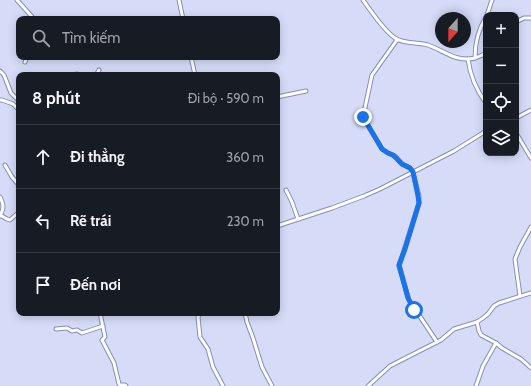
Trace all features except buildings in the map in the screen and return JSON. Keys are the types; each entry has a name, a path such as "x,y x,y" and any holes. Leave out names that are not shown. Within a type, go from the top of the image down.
{"street":[{"path":"17,0 31,16"},
{"path":"179,0 182,16"},
{"path":"363,0 387,31 397,40 426,45 448,55 460,58 468,59 483,55"},
{"path":"488,12 492,0"},
{"path":"519,20 524,18 531,18"},
{"path":"475,58 479,31 483,22"},
{"path":"397,40 372,75 363,117 382,149 394,156 402,164 409,167 413,172 419,203 399,266 408,298 414,310 437,342"},
{"path":"468,59 470,72 483,99"},
{"path":"192,60 194,72"},
{"path":"0,71 4,75 11,93 16,99"},
{"path":"280,96 306,91"},
{"path":"0,100 13,104 16,107"},
{"path":"519,116 531,110"},
{"path":"280,225 364,196 454,151 483,133"},
{"path":"519,138 531,158"},
{"path":"5,165 16,182"},
{"path":"286,190 298,220"},
{"path":"0,197 4,206 0,216 10,220 16,216"},
{"path":"520,296 515,259 531,227"},
{"path":"368,386 390,366 444,338 454,329 477,322 487,315 494,306 499,303 531,293"},
{"path":"101,316 105,337 102,340 114,363 119,384 126,386"},
{"path":"198,316 200,337 208,349 213,367 223,386"},
{"path":"246,316 262,367 272,386"},
{"path":"477,322 479,331 482,335 521,359 531,368"},
{"path":"56,329 66,328 83,333 103,326"},
{"path":"476,386 483,366 496,343"}],"route":[{"path":"363,117 382,149 393,155 402,164 409,167 413,172 419,203 399,265 408,298 414,310"}]}
